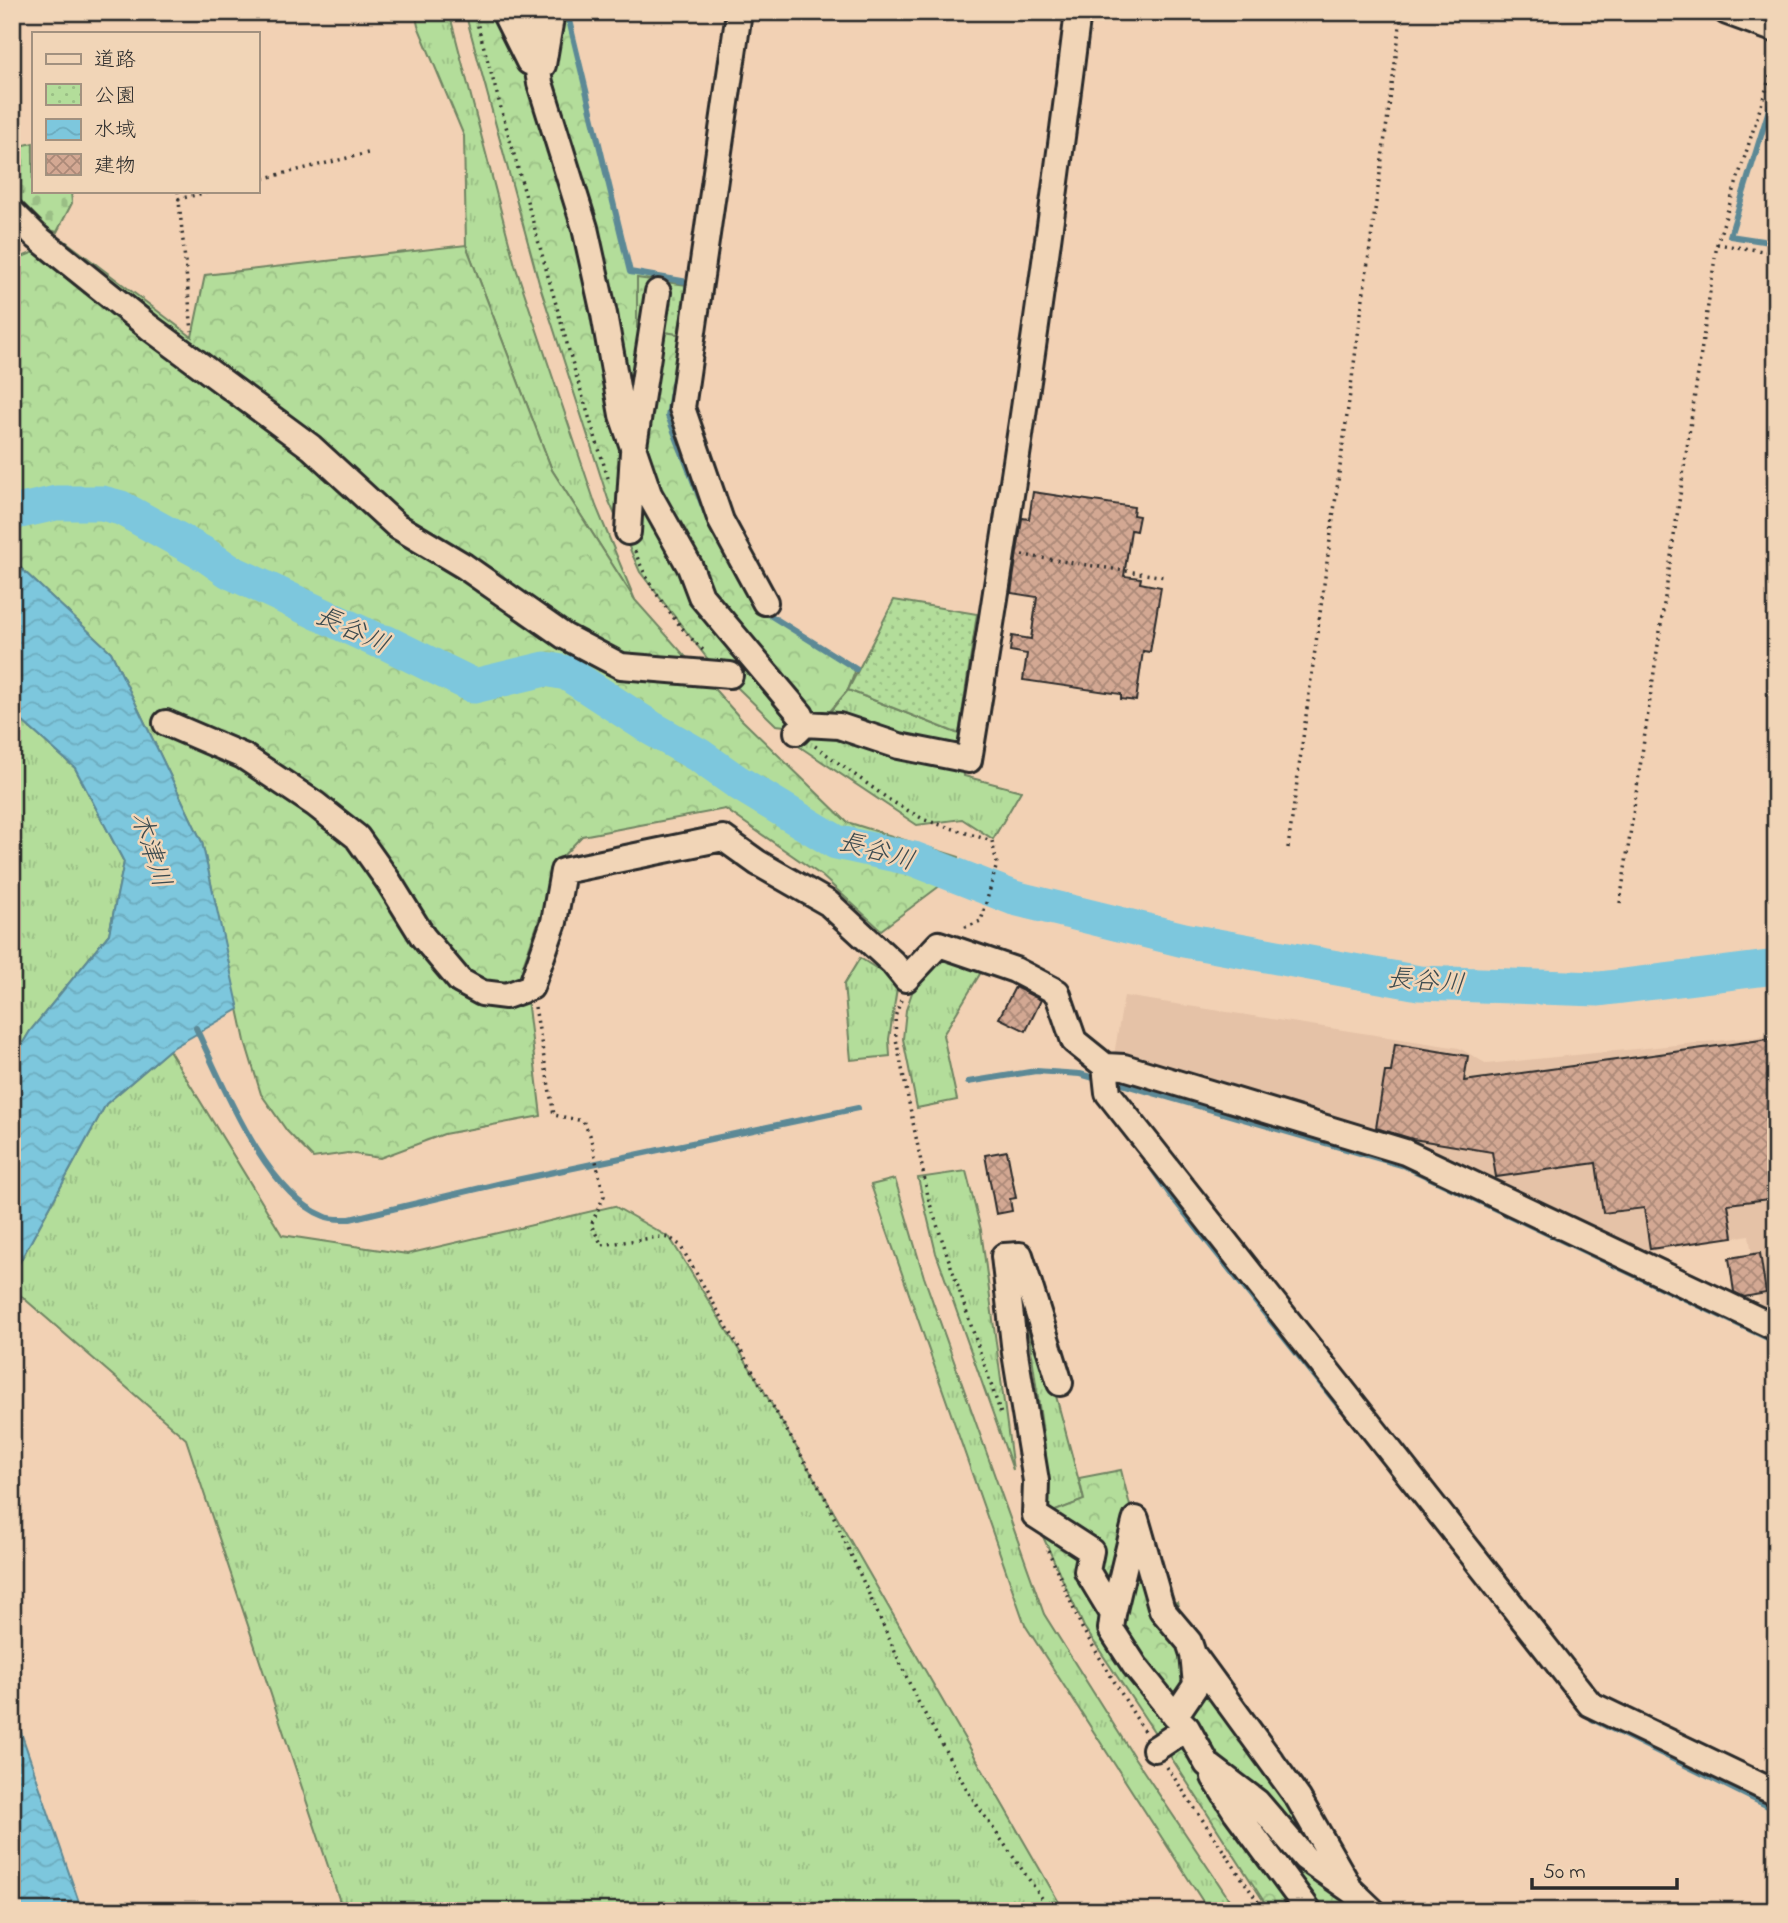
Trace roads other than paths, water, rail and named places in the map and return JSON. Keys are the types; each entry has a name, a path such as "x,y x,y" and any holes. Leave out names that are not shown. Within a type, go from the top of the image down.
{"street":[{"path":"504,12 540,83"},
{"path":"528,12 540,83 585,228 622,415 649,494 690,567 701,596 801,715 801,728 839,726 899,746 969,760 1055,193 1078,12"},
{"path":"540,83 552,12"},
{"path":"739,12 682,408 722,522 765,602"},
{"path":"1727,12 1776,30"},
{"path":"12,212 37,237 195,361 311,447 397,526 464,566 564,636 621,666 730,676"},
{"path":"628,532 633,452 658,292"},
{"path":"166,723 243,756 315,804 357,837 423,937 460,981 482,993 506,996 531,987 554,922 563,871 723,838 758,863 828,903 893,963 906,979 939,944 1015,970 1057,992 1074,1041 1105,1066 1124,1068 1405,1152 1776,1328"},
{"path":"1105,1066 1108,1093 1590,1704 1776,1793"},
{"path":"1060,1384 1020,1255 1004,1256 1015,1353 1036,1481 1035,1515 1091,1550 1087,1571 1113,1614"},
{"path":"1155,1749 1181,1722 1196,1685 1189,1642 1162,1610 1136,1519 1111,1629 1135,1666 1181,1722 1236,1812 1309,1911"},
{"path":"1193,1654 1298,1798 1352,1891"},
{"path":"1207,1764 1257,1802 1305,1858 1352,1891 1373,1911"}],"water":[{"name":"木津川","path":"12,560 111,652 202,842 239,1009 169,1050 106,1104 12,1276 12,1061 30,1031 109,934 124,862 75,768 12,712"},
{"path":"12,1706 82,1911 12,1911"}],"waterway":[{"path":"567,12 630,272 688,282 687,289"},
{"path":"1776,87 1730,236 1776,243"},
{"path":"674,379 668,416 709,522"},
{"name":"長谷川","path":"12,513 56,503 102,503 121,508 206,555 229,571 474,686 545,669 567,673 836,842 914,859 1014,898 1184,940 1419,983 1599,989 1776,967"},
{"path":"760,609 856,669"},
{"path":"196,1028 232,1106 264,1161 303,1204 333,1219 350,1219 502,1183 858,1108"},
{"path":"968,1082 1036,1071 1080,1074 1101,1080"},
{"path":"1112,1081 1405,1166 1776,1342"},
{"path":"1149,1164 1171,1196 1341,1409"},
{"path":"1592,1719 1776,1810"}]}
